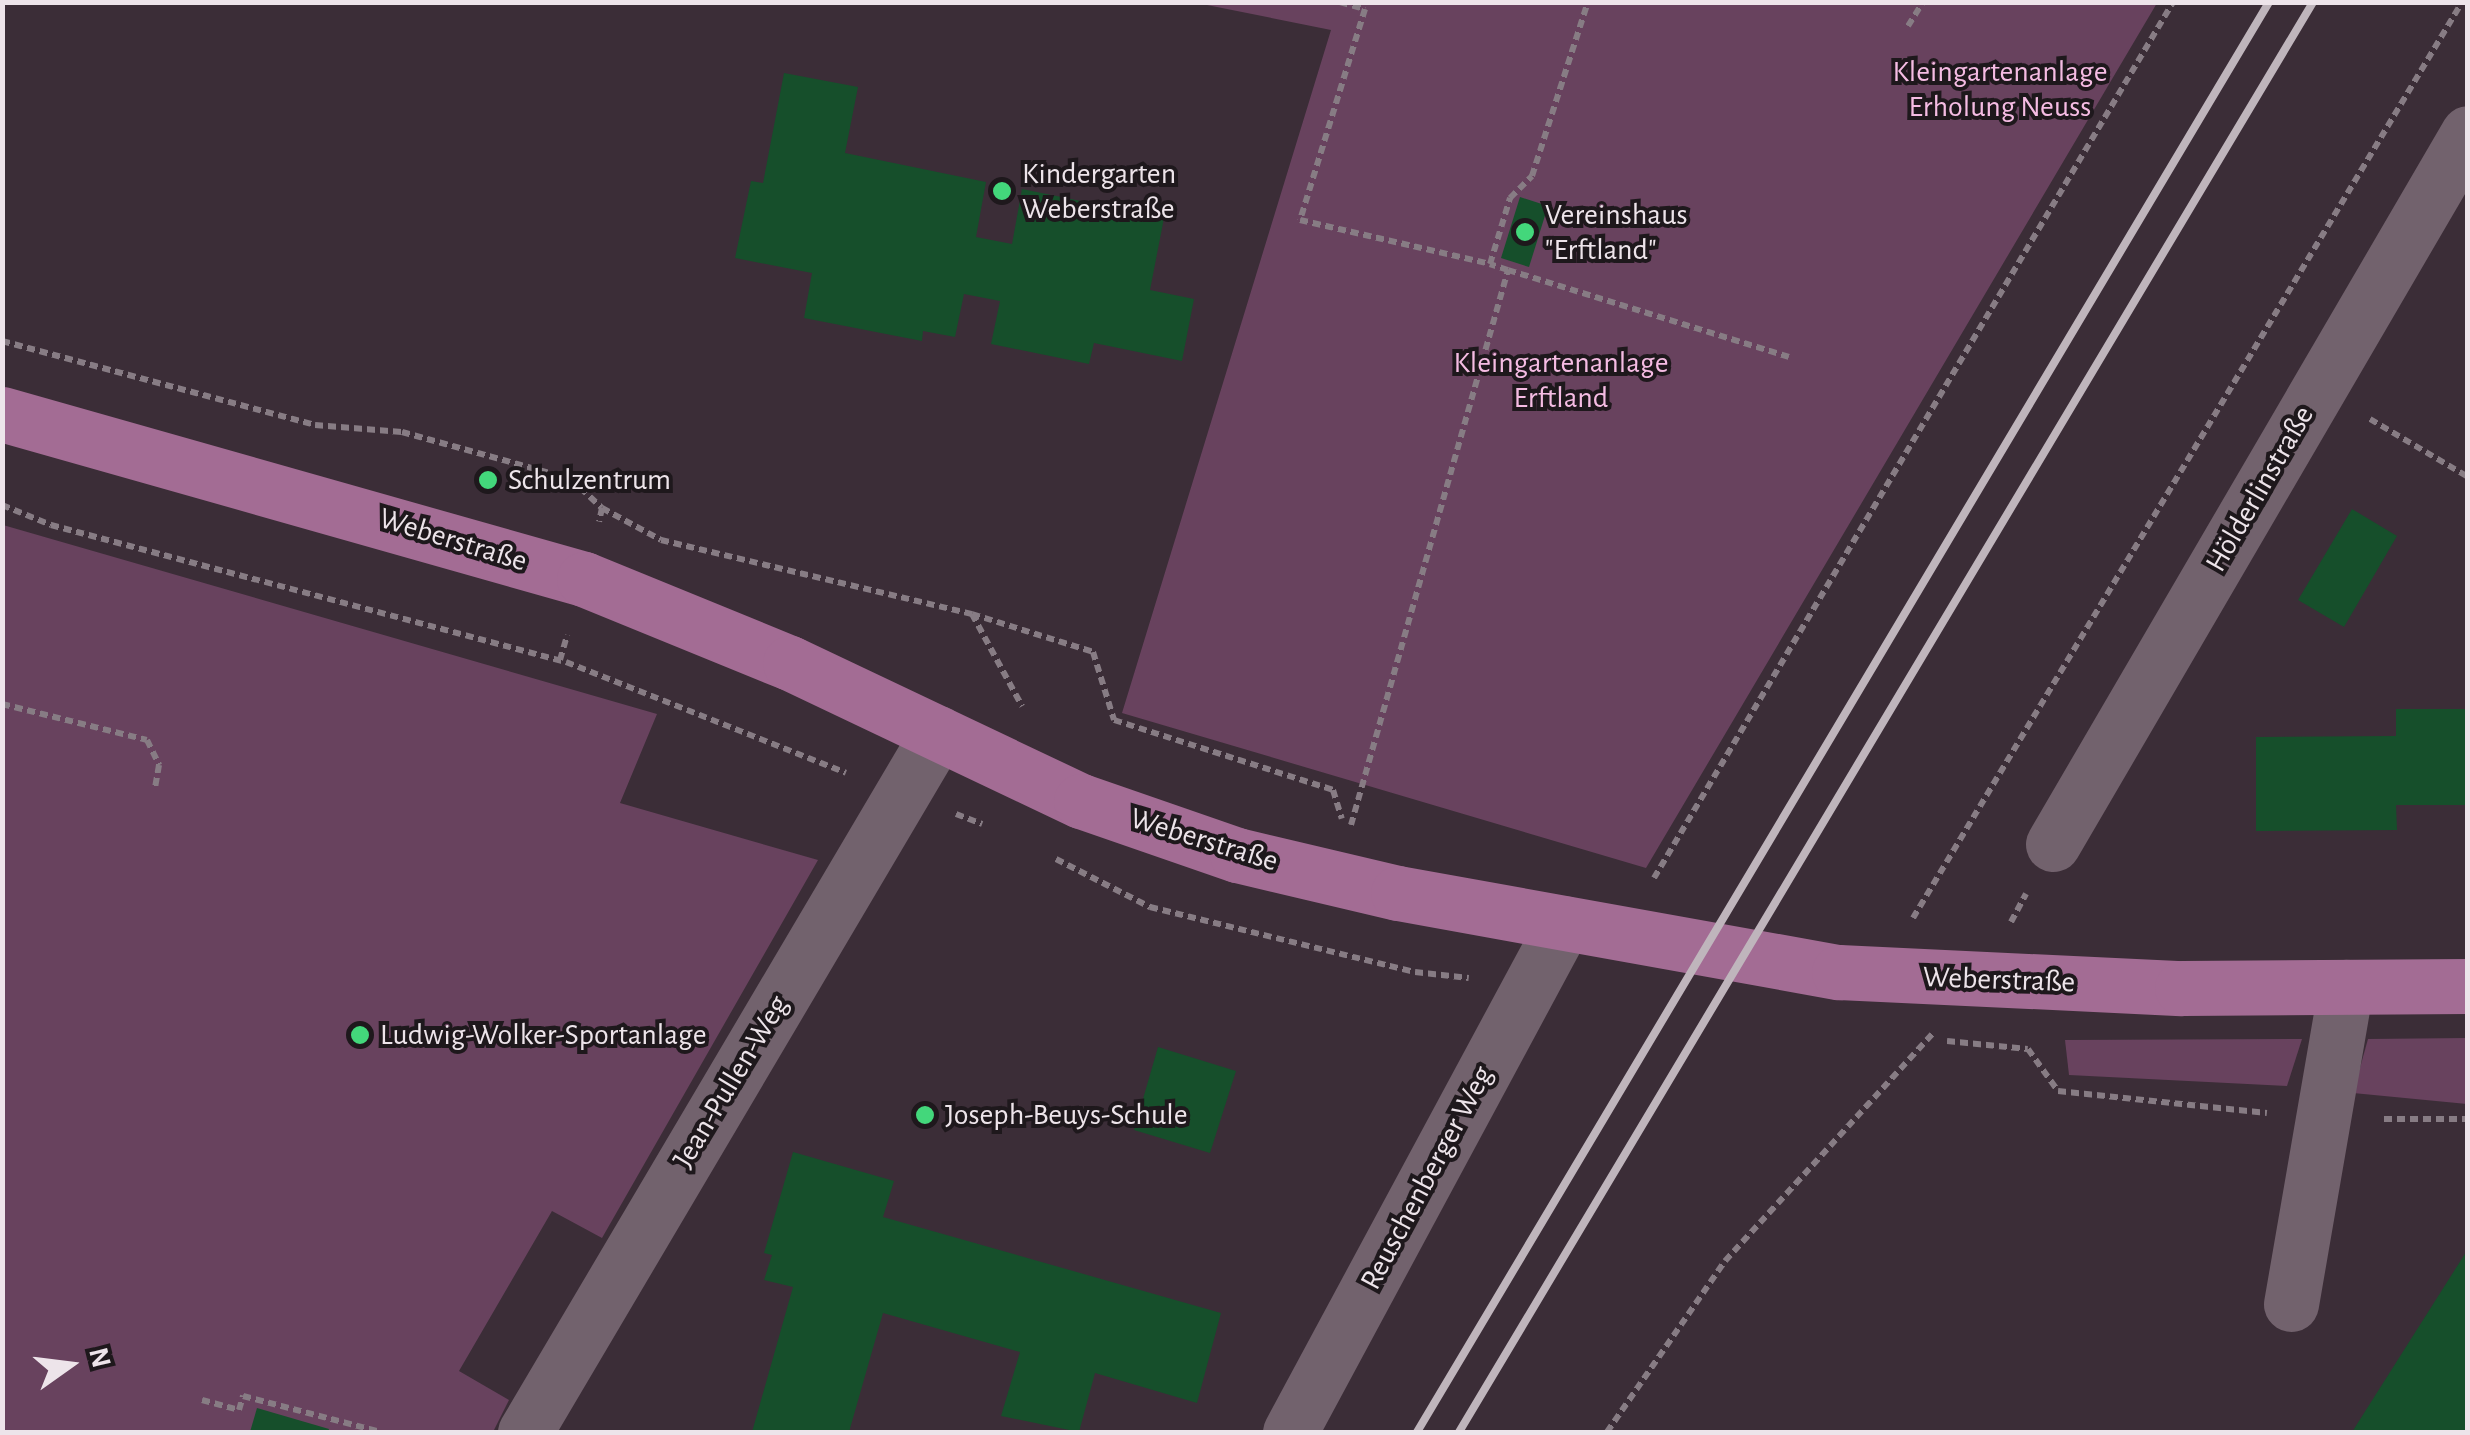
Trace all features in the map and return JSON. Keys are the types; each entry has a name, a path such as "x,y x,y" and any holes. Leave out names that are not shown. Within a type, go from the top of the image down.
{"main road":[{"name":"Weberstraße","path":"2,414 584,580 790,663 1081,801 1237,854 1773,965 1980,978 2468,986"}],"street":[{"name":"Hölderlinstraße","path":"2053,844 2468,133"},
{"name":"Jean-Pullen-Weg","path":"525,1432 938,734"},
{"name":"Reuschenberger Weg","path":"1290,1432 1564,923"},
{"path":"2291,1304 2346,987"}],"path":[{"path":"1340,2 1365,9 1300,220 1490,264 1789,357"},
{"path":"1490,264 1510,198 1532,176 1588,2"},
{"path":"1908,26 1923,2"},
{"path":"1621,936 2173,2"},
{"path":"1902,936 2462,2"},
{"path":"602,508 661,540 972,614 1093,652 1114,720 1333,790 1348,840 1359,784 1508,270"},
{"path":"2319,388 2468,477"},
{"path":"2,505 51,525 566,662 902,796"},
{"path":"2,704 147,740 156,751 155,788"},
{"path":"1607,1432 1725,1261 1980,978 2053,844"},
{"path":"1928,1038 2028,1050 2058,1091 2324,1120 2468,1119"},
{"path":"202,1400 240,1410 243,1396 380,1432"}],"green space":[{"name":"Kleingartenanlage Erftland","path":"1197,3 2157,3 1646,868 1122,713 1331,30"},
{"name":"Ludwig-Wolker-Sportanlage","path":"3,525 657,714 620,803 818,860 602,1238 552,1211 459,1371 509,1400 493,1432 3,1432"},
{"path":"2467,1038 2467,1104 2353,1093 2368,1039"},
{"path":"2302,1039 2287,1086 2069,1075 2065,1040"}],"building":[{"path":"784,73 858,87 845,153 986,182 976,237 1012,244 1022,189 1164,218 1150,290 1194,299 1182,361 1094,343 1089,364 991,344 1000,301 964,294 955,337 923,331 922,341 804,318 812,273 735,258 751,181 763,183"},
{"name":"Vereinshaus \"Erftland\"","path":"1520,197 1548,206 1529,267 1501,258"},
{"path":"2352,509 2397,536 2344,627 2298,600"},
{"path":"2396,709 2468,709 2468,805 2396,805 2397,830 2256,831 2256,737 2396,736"},
{"path":"1158,1047 1236,1071 1210,1153 1134,1130"},
{"path":"793,1152 894,1181 883,1217 1221,1313 1197,1403 1095,1373 1079,1432 1001,1416 1020,1352 883,1313 849,1432 752,1432 793,1287 764,1280 772,1255 764,1253"},
{"path":"2468,1249 2468,1432 2352,1432"},
{"path":"257,1408 329,1429 250,1432"}],"railway":[{"path":"1417,1432 2269,2"},
{"path":"1459,1432 2313,2"}],"place":[{"name":"Kindergarten Weberstraße","path":"1002,191"},
{"name":"Vereinshaus \"Erftland\"","path":"1525,232"},
{"name":"Schulzentrum","path":"488,480"},
{"name":"Ludwig-Wolker-Sportanlage","path":"360,1035"},
{"name":"Joseph-Beuys-Schule","path":"925,1115"}],"park label":[{"name":"Kleingartenanlage Erholung Neuss","path":"2000,89"}]}
